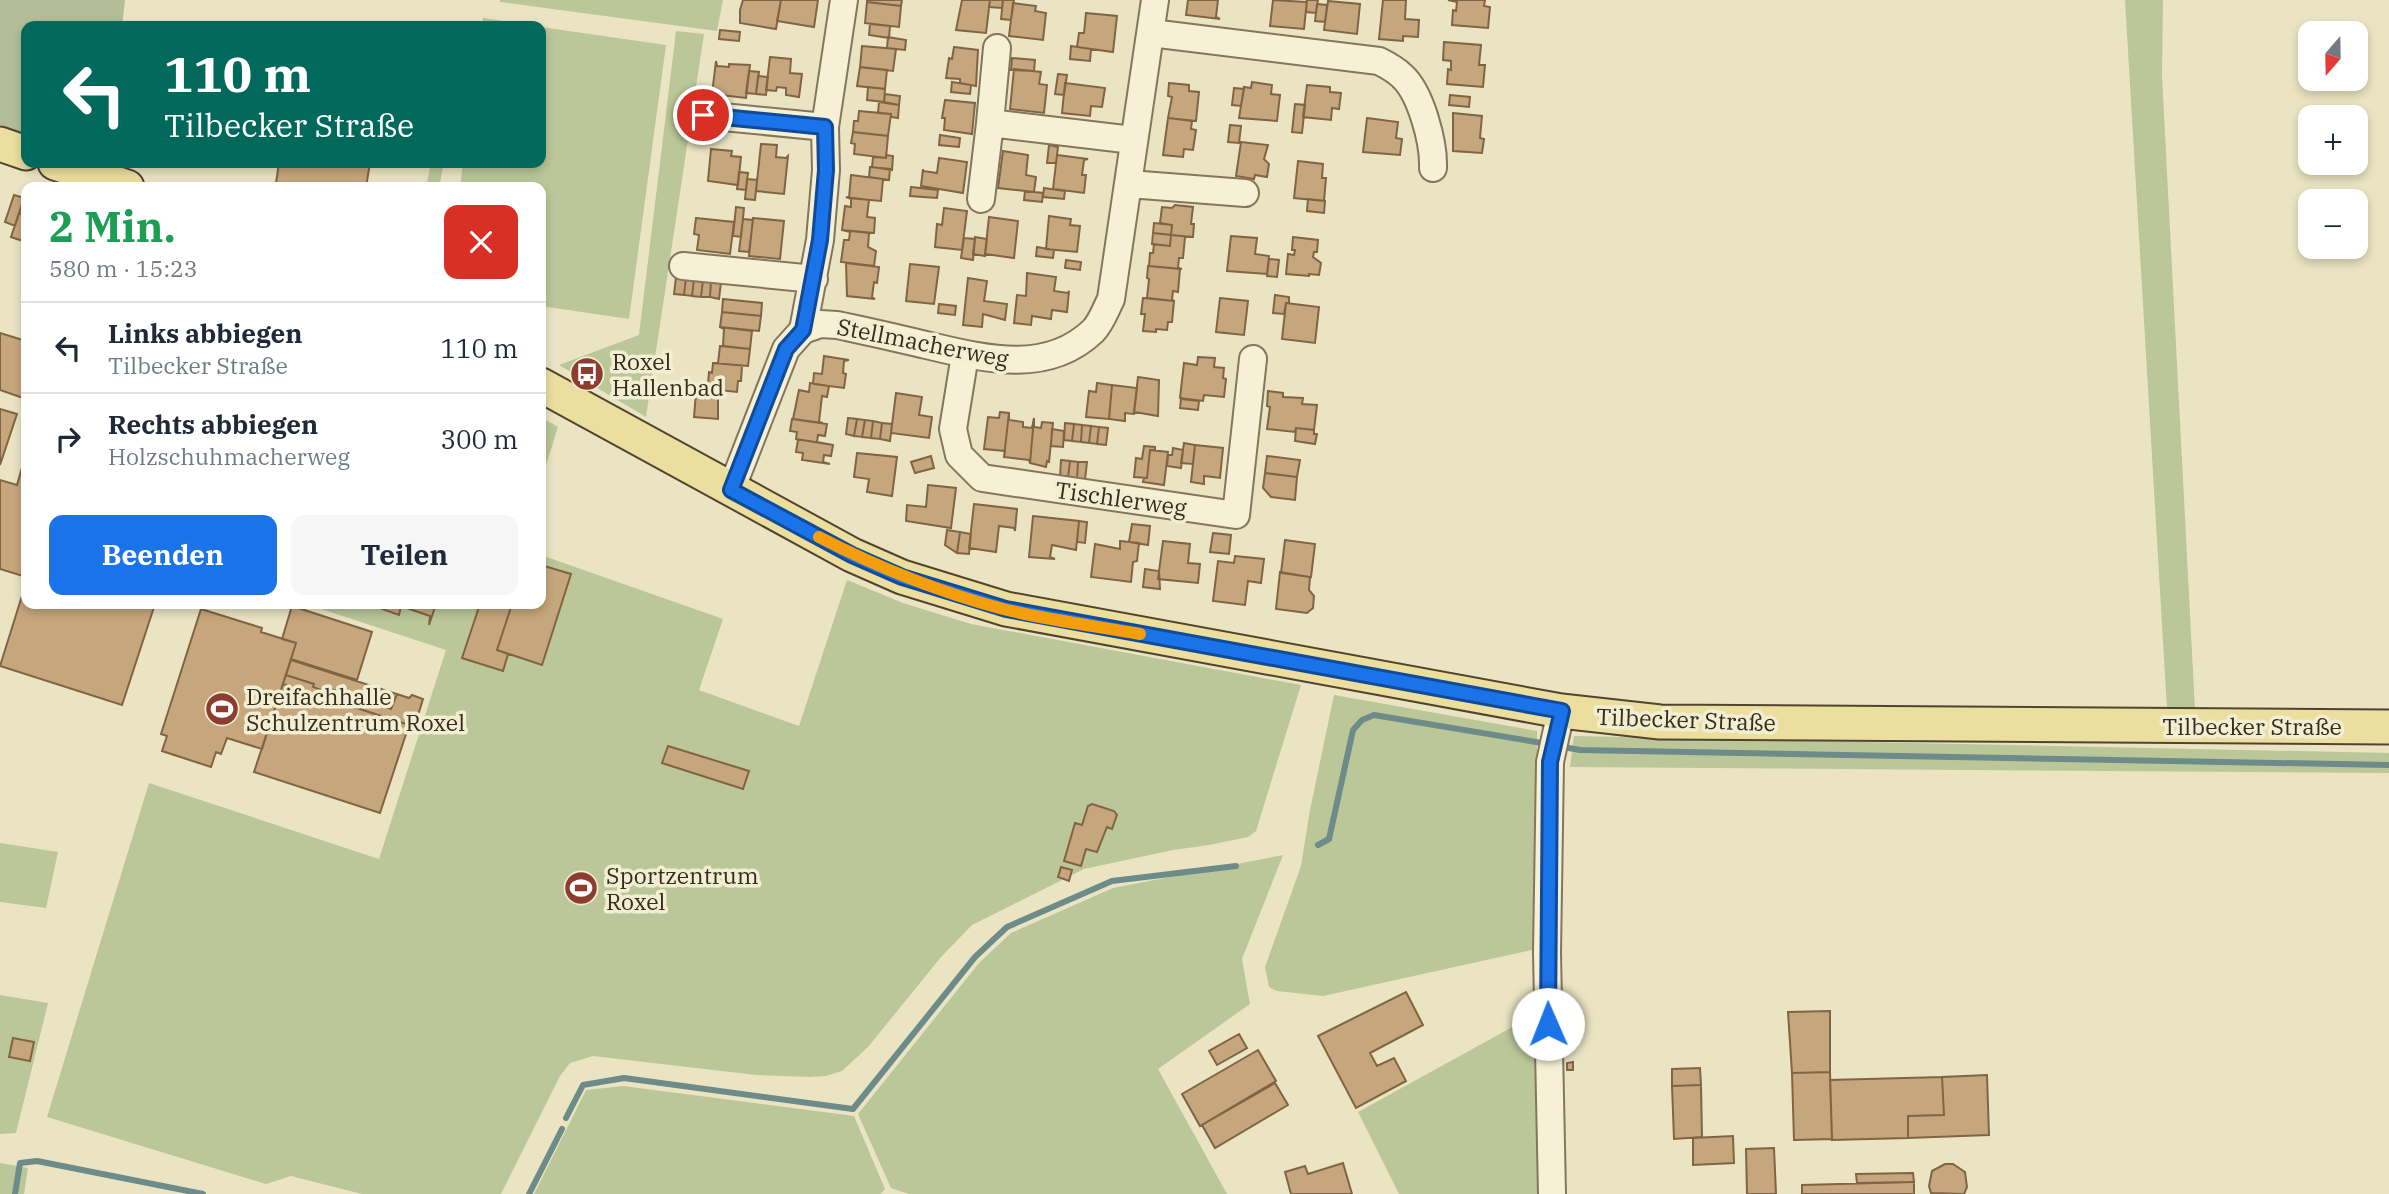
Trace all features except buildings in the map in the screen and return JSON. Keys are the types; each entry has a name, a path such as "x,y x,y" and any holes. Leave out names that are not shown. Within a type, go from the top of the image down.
{"main road":[{"path":"0,144 21,151"},
{"path":"70,168 112,182"},
{"name":"Tilbecker Straße","path":"546,388 852,555 902,577 1006,609 1562,711 1660,722 2389,727"}],"street":[{"path":"731,490 786,349 803,330 820,240 826,170 825,127 844,0"},
{"name":"Stellmacherweg","path":"803,330 820,324 837,325 965,355 1007,361 1041,359 1070,349 1095,329 1111,299 1155,0"},
{"path":"1151,33 1379,61 1403,76 1416,94 1434,152 1433,168"},
{"path":"981,199 997,48"},
{"path":"703,115 825,127"},
{"path":"989,123 1133,139"},
{"path":"1129,184 1245,193"},
{"path":"683,266 814,279"},
{"name":"Tischlerweg","path":"965,355 953,429 959,456 982,478 1236,515 1253,359"},
{"path":"1552,1194 1547,953 1550,762 1562,711"}],"green space":[{"path":"0,0 125,0 123,21 21,21 21,132 0,125"},
{"path":"500,0 723,0 717,31"},
{"path":"2125,0 2163,0 2162,76 2195,710 2167,709"},
{"path":"546,28 666,45 629,319 546,307 546,182 461,182 462,168 546,168"},
{"path":"676,31 704,34 646,417 559,365 639,335"},
{"path":"430,168 443,168 440,182 427,182"},
{"path":"546,420 558,427 546,465"},
{"name":"Sportzentrum Roxel","path":"546,557 723,619 699,690 799,726 847,580 903,603 971,624 1301,685 1256,831 1248,837 1084,869 972,925 941,957 868,1047 842,1071 809,1077 756,1075 593,1056 570,1063 560,1076 501,1194 362,1194 291,1176 266,1184 47,1117 149,783 379,859 446,650 321,609 546,609"},
{"path":"1334,695 1537,731 1536,949 1323,996 1277,991 1269,987 1265,967 1301,866"},
{"path":"1574,736 2389,753 2389,773 1570,767"},
{"path":"0,843 58,852 46,908 0,902"},
{"path":"1283,855 1242,959 1250,1004 1158,1069 1227,1194 909,1194 891,1188 858,1114 979,963 1011,933 1113,888"},
{"path":"0,995 48,1003 16,1133 0,1134"},
{"path":"1536,1014 1540,1194 1399,1194 1358,1112"},
{"path":"623,1086 854,1116 885,1189 880,1194 534,1194 586,1090"},
{"path":"0,1163 28,1168 24,1194 0,1194"}],"waterway":[{"path":"1318,845 1329,839 1353,730 1362,720 1374,715 1548,744"},
{"path":"1558,746 1580,750 2389,765"},
{"path":"566,1118 583,1085 624,1078 853,1109 975,957 1007,927 1112,881 1236,866"},
{"path":"529,1194 562,1129"},
{"path":"15,1194 20,1163 37,1161 203,1194"}],"slow traffic":[{"path":"819,537 902,577 948,593 1006,609 1140,634"}],"place":[{"name":"Roxel Hallenbad","path":"587,374"},
{"name":"Dreifachhalle Schulzentrum Roxel","path":"222,709"},
{"name":"Sportzentrum Roxel","path":"581,888"}],"route":[{"path":"703,115 825,127 826,170 820,240 803,330 786,349 731,490 852,555 902,577 1006,609 1562,711 1550,762 1548,1024"}]}
